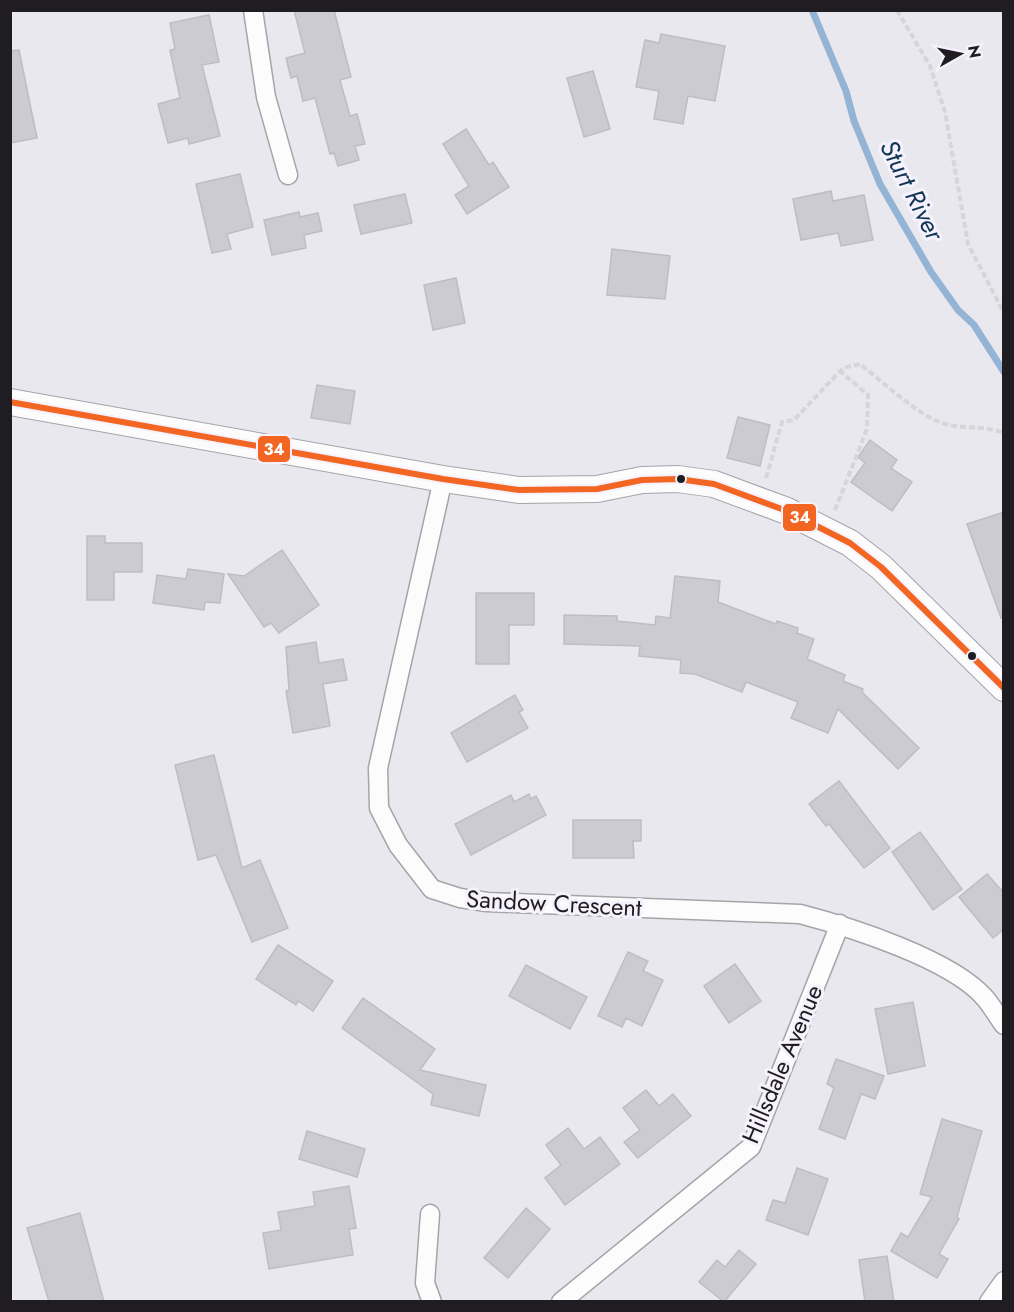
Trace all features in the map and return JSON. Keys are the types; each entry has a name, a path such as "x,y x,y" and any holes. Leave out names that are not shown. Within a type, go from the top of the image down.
{"main road":[{"path":"10,402 443,479 519,490 558,492 597,489 642,480 678,479 714,484 787,511 850,543 881,567 1004,688"}],"street":[{"path":"253,10 266,97 288,175"},
{"name":"Sandow Crescent","path":"443,479 378,768 380,808 398,845 432,888 460,898 487,902 800,914 840,924 940,964 984,997 1004,1025"},
{"name":"Hillsdale Avenue","path":"561,1302 751,1147 840,924"},
{"path":"430,1215 425,1282 432,1302"},
{"path":"989,1302 1004,1281"}],"path":[{"path":"897,10 930,66 945,112 968,244 1004,313"},
{"path":"768,474 782,422 794,420 840,370 860,364 936,420 961,428 994,429 1004,433"},
{"path":"827,530 867,429 868,395 840,370"}],"building":[{"path":"294,10 334,10 351,77 340,80 350,116 357,114 365,144 355,146 359,160 338,166 334,153 330,154 315,98 303,101 297,76 291,78 286,58 305,53"},
{"path":"209,15 219,62 202,65 220,136 189,144 188,138 168,143 158,104 180,98 170,50 175,49 170,23"},
{"path":"661,34 725,46 715,101 688,96 683,124 654,119 659,91 636,87 645,40 659,43"},
{"path":"19,50 37,138 10,143 10,51"},
{"path":"593,71 610,129 584,137 567,78"},
{"path":"466,129 489,165 493,162 509,187 467,214 455,195 469,186 443,144"},
{"path":"240,174 253,227 227,234 231,249 212,253 196,184"},
{"path":"831,191 833,201 864,195 873,240 841,246 838,233 801,240 793,199"},
{"path":"405,194 412,223 361,234 354,205"},
{"path":"299,212 300,217 318,213 322,231 304,235 306,248 272,255 264,220"},
{"path":"612,249 670,256 665,299 607,295"},
{"path":"456,278 465,323 433,330 424,285"},
{"path":"317,385 355,391 350,424 311,418"},
{"path":"738,417 770,425 760,466 727,458"},
{"path":"870,440 897,460 891,468 912,482 892,511 851,482 865,463 858,457"},
{"path":"1004,512 1004,618 1001,618 967,524"},
{"path":"87,536 105,536 105,543 142,543 142,572 114,572 114,600 87,600"},
{"path":"282,550 319,605 279,633 271,623 264,627 228,574 244,576"},
{"path":"188,569 224,574 220,603 205,602 204,610 153,603 157,575 186,579"},
{"path":"675,576 720,581 718,602 776,624 777,621 798,628 797,633 814,639 807,659 845,675 843,681 863,689 862,692 919,748 898,769 838,709 828,733 791,718 798,702 746,682 742,692 695,674 680,673 681,660 639,656 640,646 564,644 564,615 617,616 617,621 655,625 656,616 670,618"},
{"path":"476,593 534,593 534,625 509,625 509,664 476,664"},
{"path":"316,642 319,663 343,659 347,680 323,684 330,726 293,733 286,691 289,690 286,647"},
{"path":"515,695 523,710 519,712 528,728 467,762 451,733"},
{"path":"214,755 242,868 260,860 288,928 252,942 216,855 198,860 175,765"},
{"path":"839,781 890,848 864,868 829,824 826,826 809,804"},
{"path":"529,794 531,799 536,796 546,815 471,855 455,824 511,795 514,802"},
{"path":"573,820 641,820 641,841 633,841 634,858 573,858"},
{"path":"920,832 962,889 933,910 892,852"},
{"path":"987,874 1004,893 1004,929 993,938 959,897"},
{"path":"278,945 333,981 313,1011 298,1001 296,1005 256,979"},
{"path":"628,952 648,961 643,971 663,980 642,1026 626,1018 622,1027 598,1016"},
{"path":"735,964 761,1001 729,1023 704,986"},
{"path":"526,965 587,997 570,1029 509,996"},
{"path":"363,998 435,1049 420,1070 486,1085 479,1116 431,1105 433,1094 342,1028"},
{"path":"913,1002 925,1066 888,1074 875,1009"},
{"path":"836,1059 884,1076 875,1099 861,1094 845,1139 819,1129 834,1088 827,1084"},
{"path":"646,1090 659,1106 673,1094 691,1116 638,1158 624,1142 640,1130 623,1108"},
{"path":"942,1119 982,1131 957,1217 959,1219 939,1254 948,1259 937,1278 891,1251 901,1233 908,1237 932,1197 920,1194"},
{"path":"568,1128 584,1149 600,1137 620,1164 565,1205 545,1178 561,1165 546,1145"},
{"path":"307,1131 365,1149 357,1177 299,1159"},
{"path":"797,1168 828,1179 808,1235 766,1220 773,1200 785,1203"},
{"path":"349,1186 356,1228 349,1229 353,1255 269,1269 263,1233 281,1230 278,1212 315,1206 313,1192"},
{"path":"526,1208 550,1229 508,1278 484,1258"},
{"path":"80,1213 104,1302 49,1302 27,1228"},
{"path":"739,1250 756,1264 724,1302 699,1282 717,1260 725,1267"},
{"path":"887,1256 894,1302 865,1302 859,1260"}],"waterway":[{"name":"Sturt River","path":"812,10 846,91 854,121 880,184 931,272 958,310 974,325 1004,372"}],"transit line":[{"name":"34","path":"10,402 443,479 519,490 597,489 642,480 678,479 714,484 787,511 850,543 881,567 1004,688"}]}
